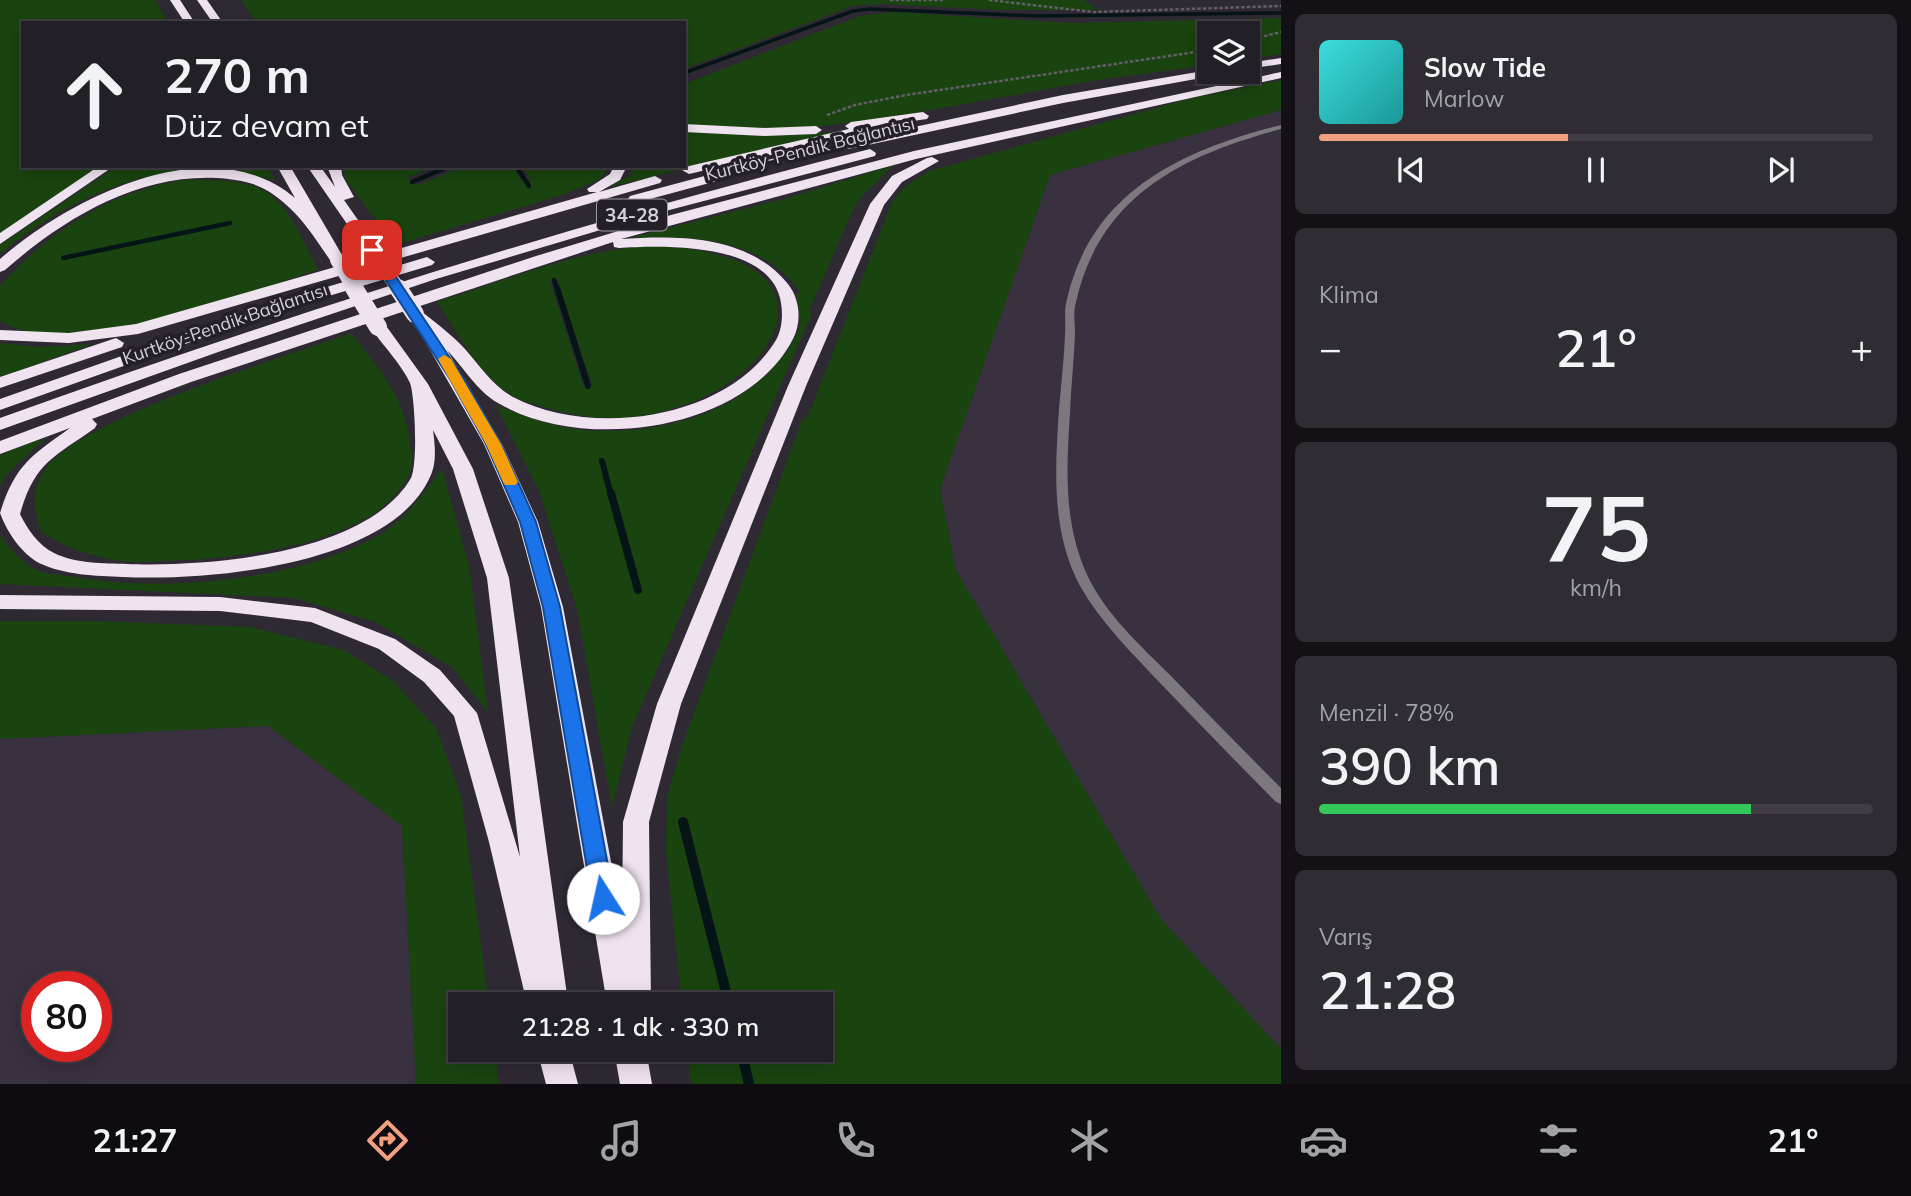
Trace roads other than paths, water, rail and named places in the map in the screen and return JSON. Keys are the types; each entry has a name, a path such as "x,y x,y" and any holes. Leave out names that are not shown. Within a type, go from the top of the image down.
{"highway":[{"path":"175,0 189,21"},
{"path":"202,0 217,21"},
{"path":"1260,64 1281,61"},
{"path":"0,335 38,340 91,338 138,329 224,306 547,209 691,170 925,116 1030,95 1197,72"},
{"path":"0,448 185,378 541,259 716,208 914,155 1281,74"},
{"name":"Kurtköy-Pendik Bağlantısı","path":"0,424 158,366 454,267 697,197 982,127 1156,93 1281,74"},
{"name":"Kurtköy-Pendik Bağlantısı","path":"0,405 266,310 677,187 951,122 1197,76"},
{"path":"686,128 806,131 925,116"},
{"path":"636,992 636,822 669,704 797,386 877,204 897,178 921,164 1024,131"},
{"path":"0,240 105,168"},
{"path":"284,168 378,327 419,384 463,469 498,578 551,992"},
{"path":"314,168 457,379 493,444 528,522 552,607 620,992"},
{"path":"335,168 356,229"},
{"path":"547,209 608,183 619,168"},
{"path":"0,267 68,215 127,187 169,177 222,174 268,185 323,233"},
{"path":"415,314 457,351 487,388 509,402 563,419 604,425 672,417 701,408 752,377 772,359 785,338 790,298 769,270 745,257 692,243 665,242 604,246 541,259"},
{"path":"0,383 224,306"},
{"path":"185,378 80,428 37,460 19,484 10,514 22,538 47,558 82,568 149,573 220,570 290,557 330,543 393,511 421,478 427,449 420,415 419,384"},
{"path":"0,602 220,604 315,614 387,644 432,676 466,713 503,842 539,992"},
{"path":"557,1062 563,1084"},
{"path":"560,1062 563,1084"},
{"path":"632,1062 636,1084"},
{"path":"636,1062 636,1084"}],"lane":[{"path":"1281,127 1220,145 1164,171 1123,203 1095,236 1081,266 1070,305 1061,462 1062,515 1071,552 1087,586 1116,628 1281,798"}],"waterway":[{"path":"686,72 853,11 871,9 1037,16 1281,13"},
{"path":"412,182 445,168"},
{"path":"517,168 529,186"},
{"path":"63,258 230,223"},
{"path":"554,280 557,290"},
{"path":"557,288 588,386"},
{"path":"602,461 611,495"},
{"path":"611,493 638,590"},
{"path":"683,822 726,992"},
{"path":"744,1062 749,1084"}]}
